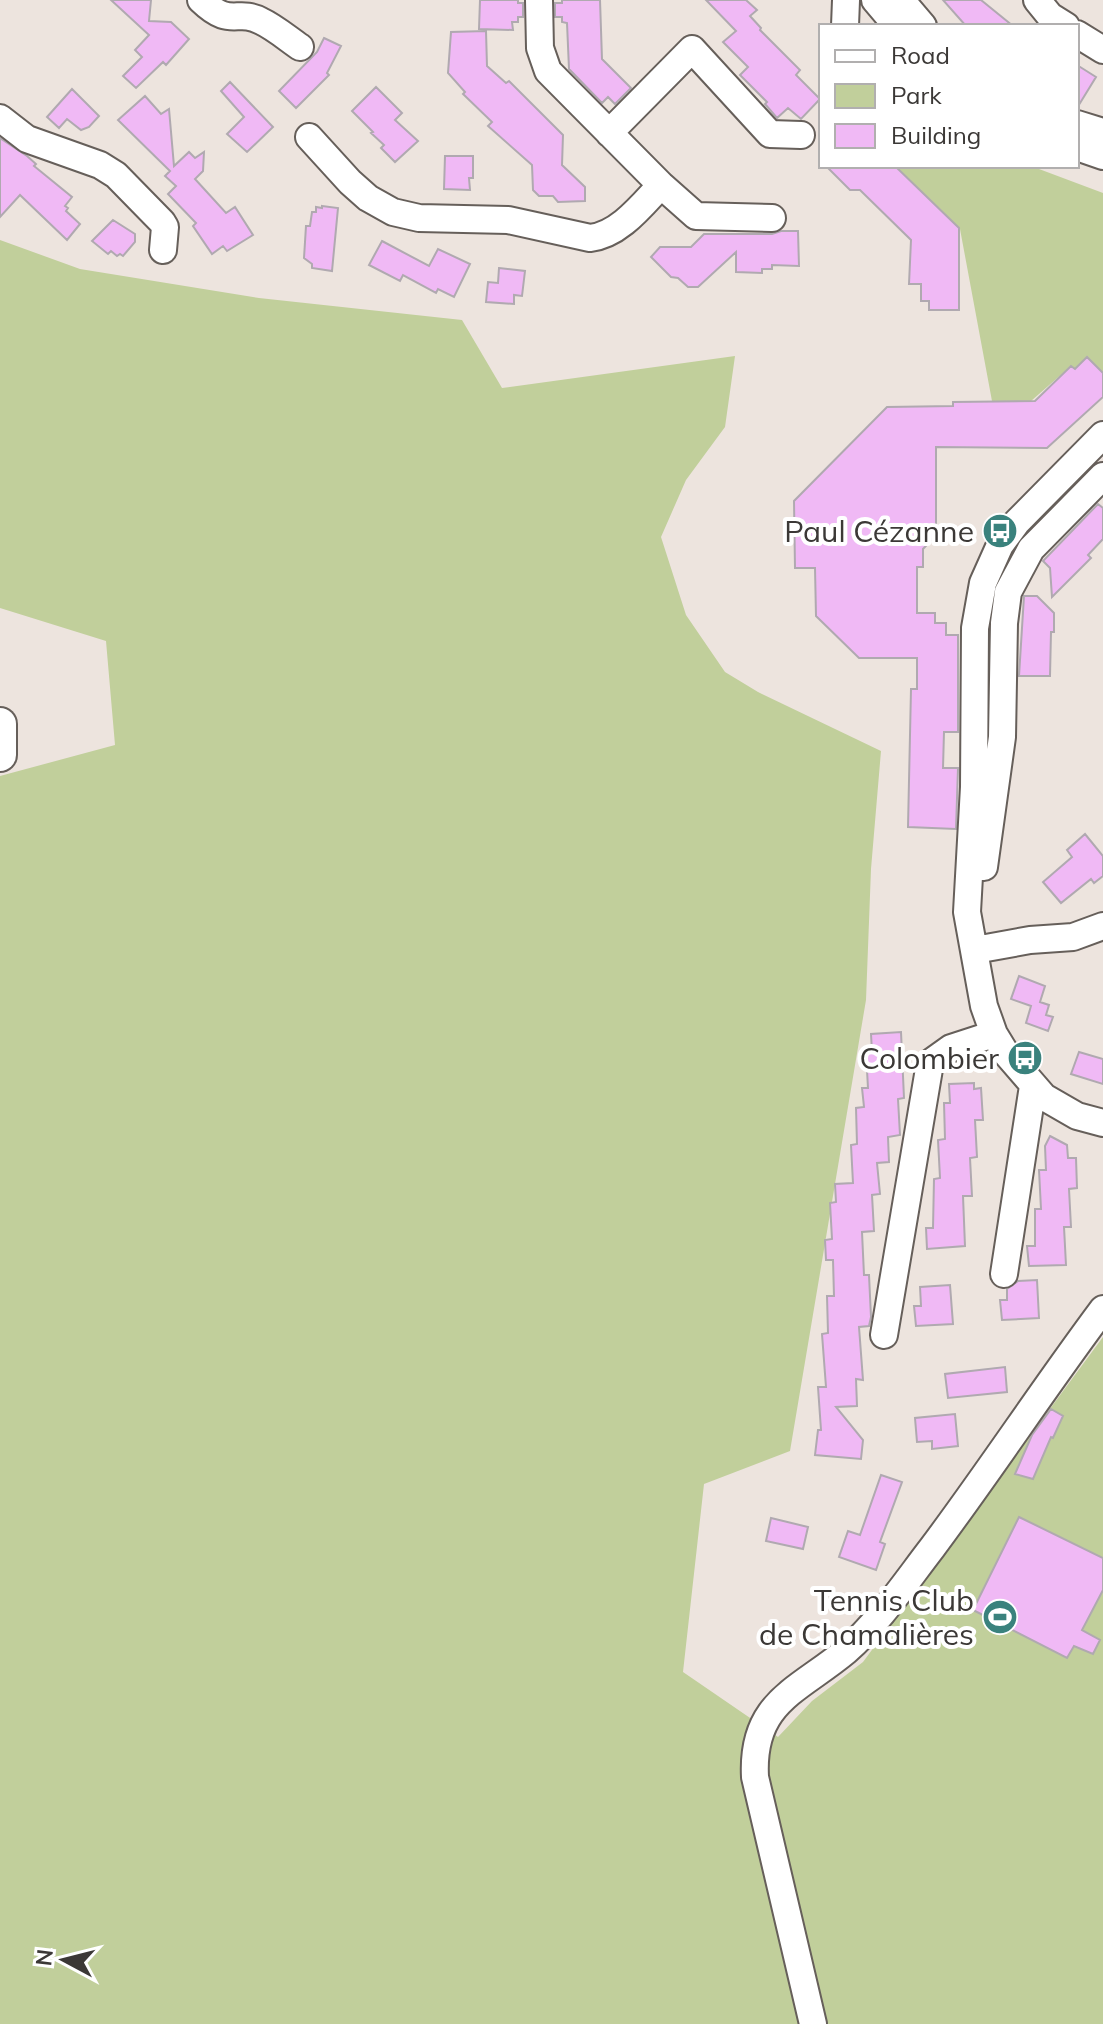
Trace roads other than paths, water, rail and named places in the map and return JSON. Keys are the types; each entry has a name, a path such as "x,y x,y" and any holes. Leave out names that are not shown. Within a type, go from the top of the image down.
{"main road":[{"path":"0,724 0,755"}],"street":[{"path":"201,0 226,18 259,19 300,47"},
{"path":"539,0 539,38 548,71 661,185 696,216 772,218"},
{"path":"845,24 846,0"},
{"path":"875,0 895,24"},
{"path":"901,0 921,24"},
{"path":"1037,0 1050,16 1063,24"},
{"path":"1079,35 1103,50"},
{"path":"609,133 692,49 770,134 801,135"},
{"path":"0,118 27,139 100,165 116,175 162,222 165,227 163,250"},
{"path":"1079,125 1103,132"},
{"path":"309,137 368,198 386,209 419,218 508,220 590,238 598,237 615,230 661,185"},
{"path":"1079,148 1103,156"},
{"path":"1098,443 1017,522 1000,545 983,583 975,628 974,787 967,912 984,1006 994,1034 1018,1070 1044,1097 1077,1116 1103,1123"},
{"path":"975,950 979,894 1001,748 1004,623 1008,592 1031,549 1103,476"},
{"path":"975,950 1030,940 1073,937 1103,926"},
{"path":"884,1335 930,1063 951,1048 994,1034"},
{"path":"1004,1274 1033,1086"},
{"path":"813,2024 755,1777 756,1744 765,1722 791,1691 845,1652 883,1611 975,1491 1060,1365 1103,1309"}],"place":[{"name":"Paul Cézanne","path":"1000,531"},
{"name":"Colombier","path":"1025,1058"},
{"name":"Tennis Club de Chamalières","path":"1000,1617"}]}
